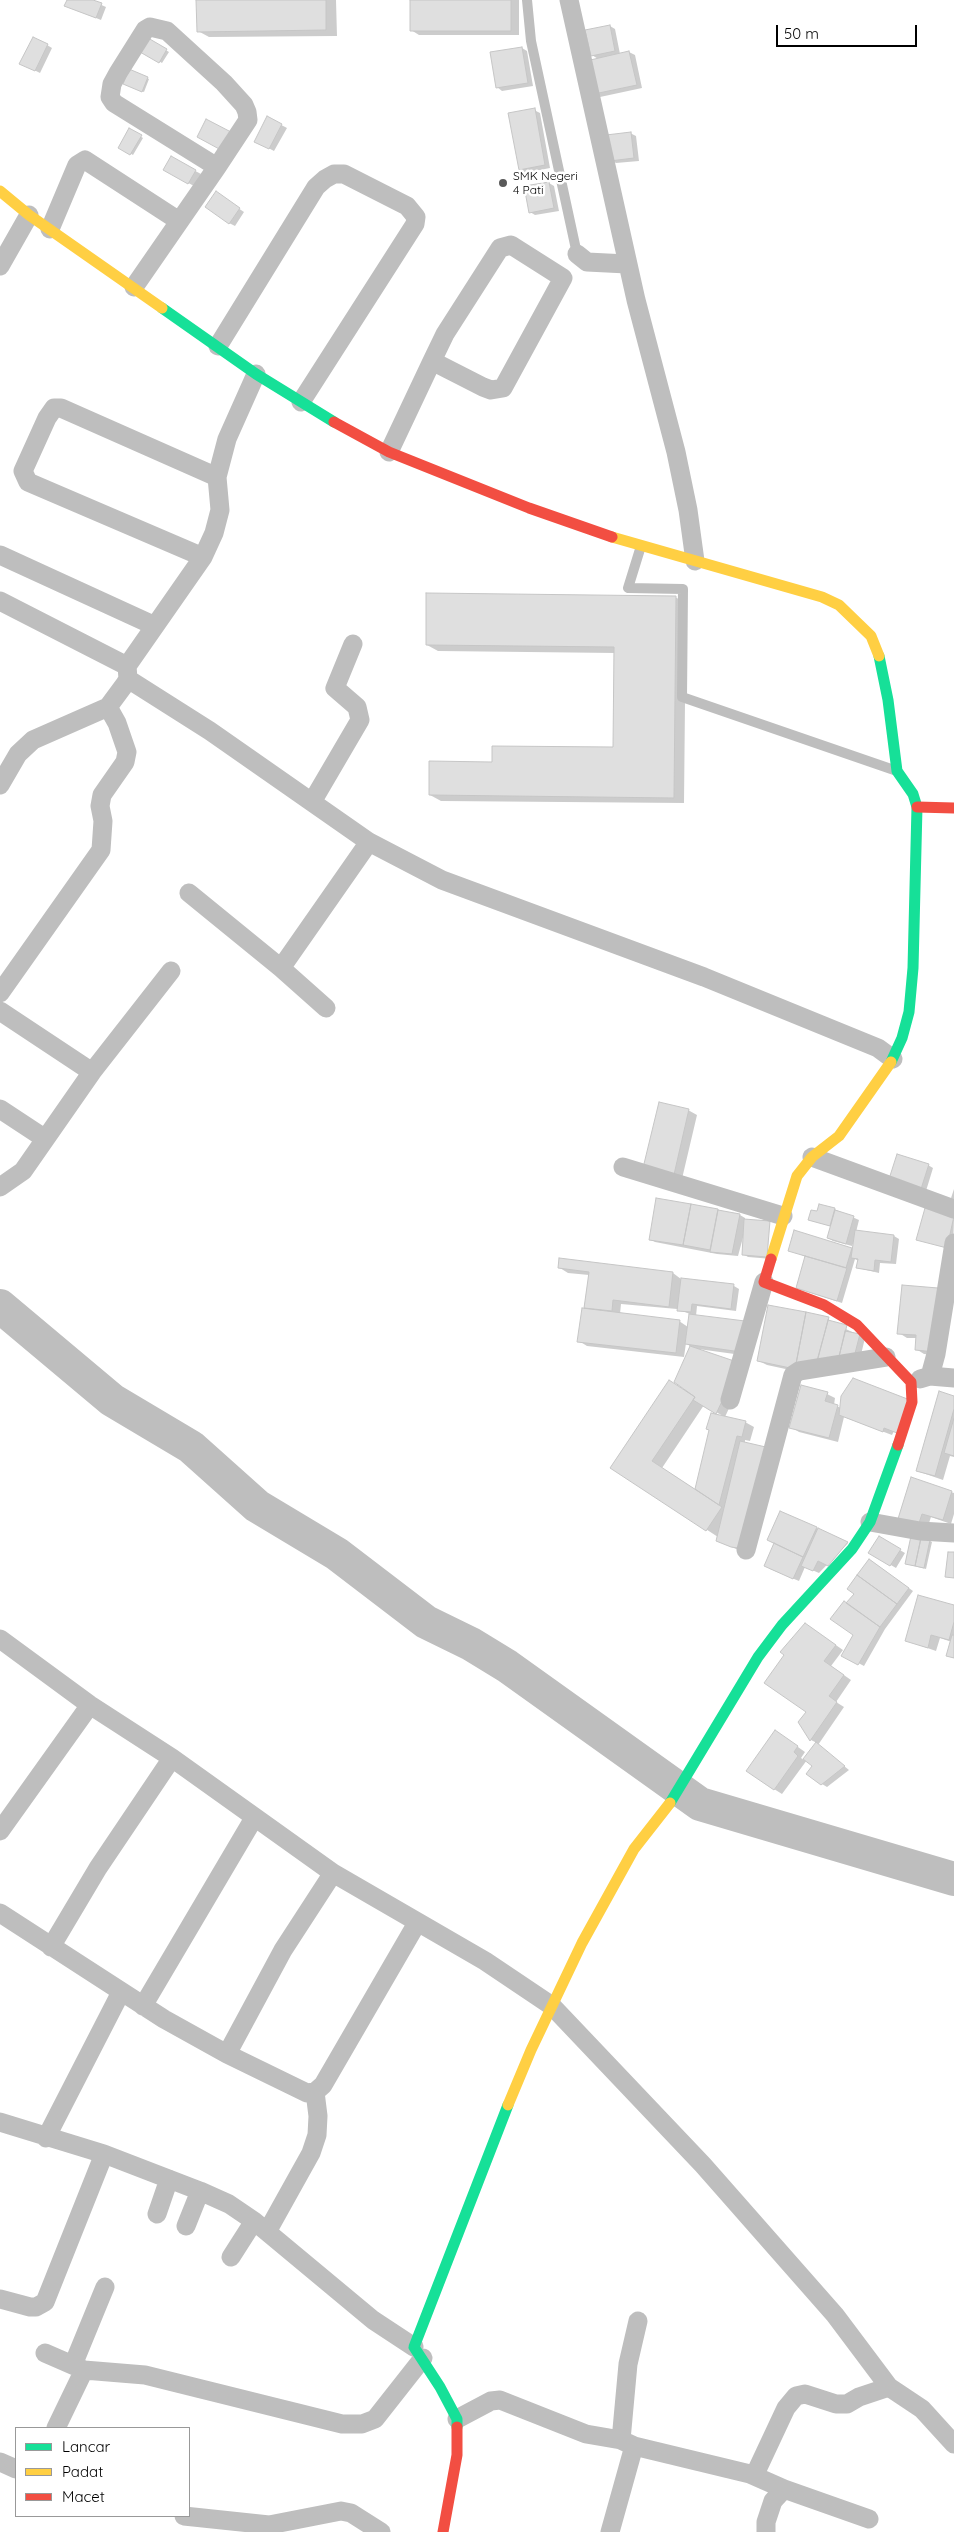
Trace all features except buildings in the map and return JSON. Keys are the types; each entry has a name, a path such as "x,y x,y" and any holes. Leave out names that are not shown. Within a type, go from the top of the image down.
{"street":[{"path":"569,0 627,264 676,452 690,518 695,561"},
{"path":"134,287 217,167 248,120 248,112 224,83 166,31 150,27 145,30 115,78 110,97 114,103 217,167"},
{"path":"50,229 77,165 85,160 179,221"},
{"path":"218,346 316,187 325,179 334,174 344,174 408,206 416,217 415,224 301,402"},
{"path":"0,191 29,215 256,374 389,452 529,508 641,545 822,597 839,605 871,636 882,663 898,771 913,794 917,807 913,968 909,1012 902,1038 893,1059 839,1136 812,1157 797,1176 783,1216 730,1400"},
{"path":"0,266 29,215"},
{"path":"389,452 444,334 502,246 511,245 563,278 503,388 491,390 432,361"},
{"path":"578,254 587,262 627,264"},
{"path":"0,785 18,754 33,740 108,707 155,626 203,557 219,519 217,477 227,439 256,374"},
{"path":"203,557 28,482 23,471 47,418 54,408 61,408 217,477"},
{"path":"0,555 155,626"},
{"path":"0,602 128,672 369,842 442,880 704,977 878,1048 893,1059"},
{"path":"312,802 360,720 357,707 335,688 353,644"},
{"path":"0,993 101,850 103,821 100,806 102,795 125,762 127,752 117,723 108,707"},
{"path":"917,807 954,808"},
{"path":"281,968 369,842"},
{"path":"189,893 281,968 326,1008"},
{"path":"0,1187 23,1171 44,1138 92,1072 171,971"},
{"path":"0,1011 92,1072"},
{"path":"0,1109 44,1138"},
{"path":"812,1157 954,1209"},
{"path":"623,1167 783,1216"},
{"path":"930,1376 936,1354 954,1243"},
{"path":"46,2353 79,2368 162,2378 342,2424 355,2424 375,2419 416,2360 476,2184 531,2050 582,1943 634,1849 668,1807 758,1657 782,1625 852,1549 870,1522 905,1429 912,1402 912,1382 886,1357 857,1324 837,1311 764,1282"},
{"path":"746,1550 793,1375 799,1371 886,1357"},
{"path":"912,1382 930,1376 954,1378"},
{"path":"870,1522 920,1531 954,1533"},
{"path":"0,1639 90,1705 172,1758 333,1873 485,1961 552,2006 709,2172 835,2315 889,2387 922,2409 954,2444"},
{"path":"0,1831 90,1705"},
{"path":"51,1947 98,1868 172,1758"},
{"path":"143,2006 254,1818"},
{"path":"227,2054 283,1950 333,1873"},
{"path":"0,1913 143,2006 227,2054 307,2093 315,2092 323,2085 418,1923"},
{"path":"46,2138 121,1992"},
{"path":"231,2256 261,2226 311,2153 317,2135 318,2116 315,2092"},
{"path":"0,2122 46,2138 104,2154 200,2190 229,2204 261,2226 373,2320 416,2360 457,2419 457,2455 443,2532"},
{"path":"0,2299 30,2307 41,2305 45,2302 104,2154"},
{"path":"157,2214 169,2179"},
{"path":"186,2226 200,2190"},
{"path":"56,2427 79,2368 105,2287"},
{"path":"610,2532 628,2443 628,2364 638,2321"},
{"path":"750,2474 756,2472 786,2408 796,2396 805,2394 836,2404 847,2404 859,2397 889,2387"},
{"path":"457,2419 496,2400 586,2434 750,2474 784,2489 869,2519"},
{"path":"0,2462 15,2469"},
{"path":"766,2532 766,2522 773,2501 784,2489"},
{"path":"190,2517 269,2525 341,2511 352,2513 381,2532"},
{"path":"183,2532 184,2517"}],"lane":[{"path":"527,0 531,41 578,254"},
{"path":"641,545 628,588 683,589 682,697 898,771"}],"waterway":[{"path":"0,1306 112,1400 191,1447 257,1506 337,1554 426,1622 471,1644 507,1666 700,1804 954,1879"}],"traffic: fast":[{"path":"162,308 256,374 334,422"},
{"path":"879,656 888,700 897,771 913,794 917,807 913,968 909,1012 902,1038 891,1062"},
{"path":"670,1803 758,1657 782,1625 852,1549 870,1522 898,1445"},
{"path":"457,2427 457,2419 440,2387 414,2347 508,2105"}],"traffic: slow":[{"path":"0,191 29,215 162,308"},
{"path":"612,537 822,597 839,605 871,636 879,656"},
{"path":"771,1259 797,1176 812,1157 839,1136 891,1062"},
{"path":"508,2105 531,2050 582,1943 634,1849 670,1803"}],"traffic: jam":[{"path":"334,422 389,452 529,508 612,537"},
{"path":"917,807 954,808"},
{"path":"771,1259 764,1282 824,1305 857,1325 911,1382 912,1402 898,1445"},
{"path":"443,2532 457,2455 457,2427"}],"place":[{"name":"SMK Negeri 4 Pati","path":"503,183"}]}
